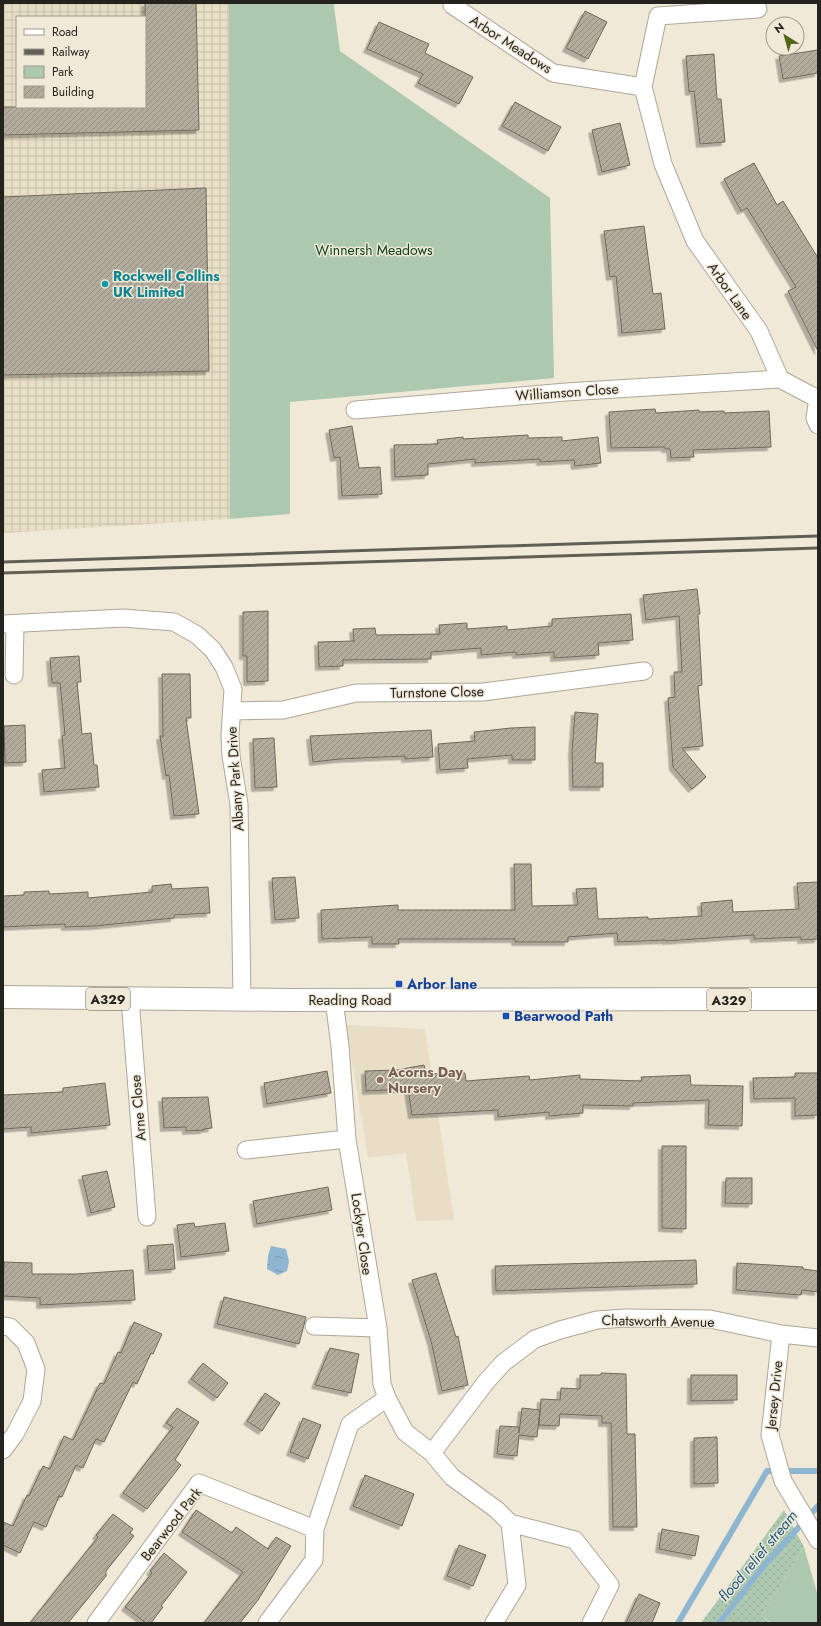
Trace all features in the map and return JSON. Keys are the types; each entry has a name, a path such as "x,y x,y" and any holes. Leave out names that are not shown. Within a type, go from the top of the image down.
{"main road":[{"name":"Reading Road","path":"3,997 242,1000 818,999"}],"street":[{"name":"Arbor Meadows","path":"452,5 553,73 643,87"},
{"path":"643,87 658,16 758,9"},
{"name":"Arbor Lane","path":"643,87 663,164 695,241 759,331 780,379"},
{"path":"780,379 818,398 815,418 818,425"},
{"name":"Williamson Close","path":"355,410 566,392 780,379"},
{"name":"Albany Park Drive","path":"14,675 9,624 123,618 174,622 197,635 213,650 224,667 232,689 230,735 231,756 239,804 242,1000"},
{"name":"Turnstone Close","path":"232,711 283,710 356,694 483,692 644,671"},
{"name":"Arne Close","path":"130,999 147,1217"},
{"name":"Lockyer Close","path":"334,1000 340,1046 347,1139 378,1328 382,1384 387,1398 405,1432 432,1453"},
{"path":"246,1150 347,1139"},
{"name":"Chatsworth Avenue","path":"432,1453 499,1368 535,1339 597,1320 626,1318 710,1320 781,1334 818,1338"},
{"path":"3,1326 10,1327 26,1343 36,1369 32,1401 15,1434 3,1450"},
{"path":"314,1326 378,1328"},
{"name":"Jersey Drive","path":"781,1334 770,1435 783,1481 816,1536"},
{"path":"267,1623 314,1560 315,1529 350,1424 387,1398"},
{"path":"432,1453 452,1477 497,1510 510,1523 575,1540 610,1585 591,1623"},
{"name":"Bearwood Park","path":"96,1623 199,1483 315,1529"},
{"path":"494,1623 517,1585 510,1523"}],"shaded area":[{"path":"3,3 229,3 230,519 3,533"},
{"path":"346,1025 425,1029 454,1220 416,1221 406,1153 368,1158"}],"green space":[{"name":"Winnersh Meadows","path":"229,3 335,3 334,6 340,51 550,198 554,378 290,402 290,514 230,519"},
{"path":"784,1510 804,1547 761,1616 770,1623 701,1623"},
{"path":"804,1547 818,1596 818,1623 771,1623 761,1616"}],"water":[{"path":"271,1246 286,1249 289,1261 287,1271 278,1275 267,1269 268,1256"}],"building":[{"path":"145,3 196,3 199,130 3,135 3,107 146,108"},
{"path":"585,11 607,22 588,59 566,48"},
{"path":"379,22 429,44 425,53 473,77 459,104 418,83 423,74 367,49"},
{"path":"818,50 818,73 783,79 779,56 805,56 805,52"},
{"path":"714,54 717,99 721,99 725,142 700,144 694,91 689,92 686,56"},
{"path":"515,102 561,127 548,151 502,126"},
{"path":"620,123 630,165 602,172 592,130"},
{"path":"754,163 777,205 783,201 818,258 818,351 788,291 796,287 747,208 741,211 724,179"},
{"name":"Rockwell Collins UK Limited","path":"206,188 209,371 3,375 3,197"},
{"path":"644,226 653,294 661,293 665,329 622,333 616,276 610,277 604,231"},
{"path":"655,409 656,413 699,410 699,412 724,411 724,413 769,411 771,447 693,450 694,457 671,458 670,449 665,449 665,447 611,448 609,412"},
{"path":"352,426 359,468 380,467 382,494 342,496 340,457 334,458 329,430"},
{"path":"528,435 528,438 562,437 562,441 598,437 601,463 575,466 574,460 540,462 540,459 475,463 475,459 428,464 428,475 395,477 394,445 438,444 437,440 463,437 463,439"},
{"path":"697,589 700,614 698,614 702,685 698,686 703,746 682,748 706,777 692,789 673,767 668,698 675,697 674,672 682,672 679,616 646,620 643,595"},
{"path":"268,611 268,681 247,682 247,656 243,656 243,612"},
{"path":"631,614 633,640 598,643 599,655 554,658 554,652 516,655 516,652 481,655 481,648 431,652 431,659 343,660 343,666 319,667 318,642 354,641 353,629 375,628 376,635 440,634 439,625 467,623 467,629 507,626 507,630 552,626 552,619"},
{"path":"79,656 81,682 77,682 82,734 91,733 94,765 97,765 99,787 44,792 42,770 65,768 62,736 65,735 60,683 52,683 50,658"},
{"path":"162,674 190,674 191,718 186,718 199,814 174,816 169,775 166,776 160,736 163,736"},
{"path":"575,712 598,714 595,763 603,763 603,787 573,787 572,752"},
{"path":"25,725 26,762 5,763 4,726"},
{"path":"535,727 535,760 512,760 512,755 467,759 468,768 440,770 438,744 475,741 474,732"},
{"path":"431,730 433,757 405,759 405,756 340,759 313,762 310,736"},
{"path":"274,738 277,787 255,788 253,739"},
{"path":"514,864 531,864 532,906 578,905 576,889 596,888 598,919 648,917 648,919 702,916 701,903 732,900 733,912 799,909 797,883 818,882 818,939 801,940 801,937 754,939 754,935 666,941 618,942 617,933 568,937 568,942 515,942 515,939 398,939 399,944 372,944 372,937 322,939 321,910 398,905 398,910 515,910"},
{"path":"295,877 299,918 275,920 272,878"},
{"path":"171,884 172,889 208,887 210,913 174,915 174,918 95,926 65,927 65,924 3,927 3,896 24,895 24,892 49,891 49,894 88,892 88,898 152,892 152,886"},
{"path":"424,1065 426,1074 465,1073 466,1081 529,1076 530,1080 580,1075 580,1079 642,1081 641,1077 690,1075 691,1085 743,1086 742,1126 708,1125 709,1100 633,1103 633,1106 583,1105 583,1113 549,1116 549,1112 498,1117 498,1110 412,1115 408,1089 366,1091 365,1071 397,1070"},
{"path":"327,1071 331,1093 267,1104 264,1083"},
{"path":"795,1073 818,1073 818,1115 795,1116 795,1098 754,1099 753,1078 795,1077"},
{"path":"105,1083 110,1125 31,1133 31,1127 3,1129 3,1095 63,1092 63,1088"},
{"path":"208,1097 212,1128 186,1131 186,1127 164,1128 162,1098"},
{"path":"662,1146 686,1146 686,1229 662,1228"},
{"path":"107,1171 115,1207 91,1213 82,1176"},
{"path":"726,1178 752,1178 752,1204 725,1203"},
{"path":"328,1187 332,1210 257,1224 253,1201"},
{"path":"194,1223 195,1227 225,1223 229,1251 181,1257 177,1225"},
{"path":"173,1244 175,1269 149,1271 147,1246"},
{"path":"696,1260 697,1284 496,1291 495,1266"},
{"path":"4,1262 32,1263 32,1274 76,1274 133,1270 135,1300 40,1305 40,1298 3,1296"},
{"path":"737,1263 803,1267 803,1269 818,1271 818,1292 802,1290 801,1295 736,1290"},
{"path":"436,1273 456,1337 458,1336 468,1385 442,1391 431,1341 412,1280"},
{"path":"224,1297 306,1317 299,1344 217,1324"},
{"path":"134,1322 162,1334 153,1354 151,1353 137,1384 133,1382 104,1442 96,1439 83,1468 76,1465 62,1497 59,1496 46,1527 34,1522 20,1553 3,1545 3,1522 13,1526 27,1495 29,1496 43,1466 50,1469 64,1436 73,1440 100,1383 104,1384 118,1352 121,1353"},
{"path":"330,1348 359,1354 351,1393 315,1385"},
{"path":"203,1363 228,1383 217,1398 191,1379"},
{"path":"601,1373 626,1374 627,1434 635,1434 637,1527 613,1527 611,1423 602,1423 602,1416 560,1414 559,1426 539,1425 541,1399 560,1400 561,1388 580,1389 580,1375 601,1375"},
{"path":"691,1375 737,1375 737,1400 691,1401"},
{"path":"265,1393 280,1403 262,1431 247,1421"},
{"path":"177,1408 199,1422 175,1460 181,1465 147,1509 123,1493 173,1427 166,1423"},
{"path":"522,1408 540,1410 537,1437 519,1435 517,1456 497,1454 500,1426 519,1427 519,1433"},
{"path":"303,1418 321,1425 308,1459 290,1452"},
{"path":"717,1437 718,1483 694,1484 694,1438"},
{"path":"365,1475 414,1494 402,1526 353,1506"},
{"path":"196,1510 232,1533 236,1527 268,1549 276,1537 291,1546 258,1600 240,1623 204,1623 243,1572 182,1532"},
{"path":"113,1514 133,1529 130,1533 134,1536 106,1571 106,1576 68,1623 30,1623 98,1537 96,1535"},
{"path":"662,1529 699,1536 695,1556 659,1549"},
{"path":"459,1545 486,1555 473,1586 447,1576"},
{"path":"164,1553 187,1572 161,1606 163,1607 151,1623 146,1623 125,1607 152,1573 150,1571"},
{"path":"639,1594 660,1603 652,1623 626,1623"}],"waterway":[{"path":"678,1623 767,1471 818,1471"},
{"name":"flood relief stream","path":"719,1623 762,1568 818,1506"}],"railway":[{"path":"3,562 818,536"},
{"path":"3,573 818,548"}],"place":[{"name":"Rockwell Collins UK Limited","path":"105,284"},
{"name":"Arbor lane","path":"399,984"},
{"name":"Bearwood Path","path":"506,1016"},
{"name":"Acorns Day Nursery","path":"380,1080"}]}
